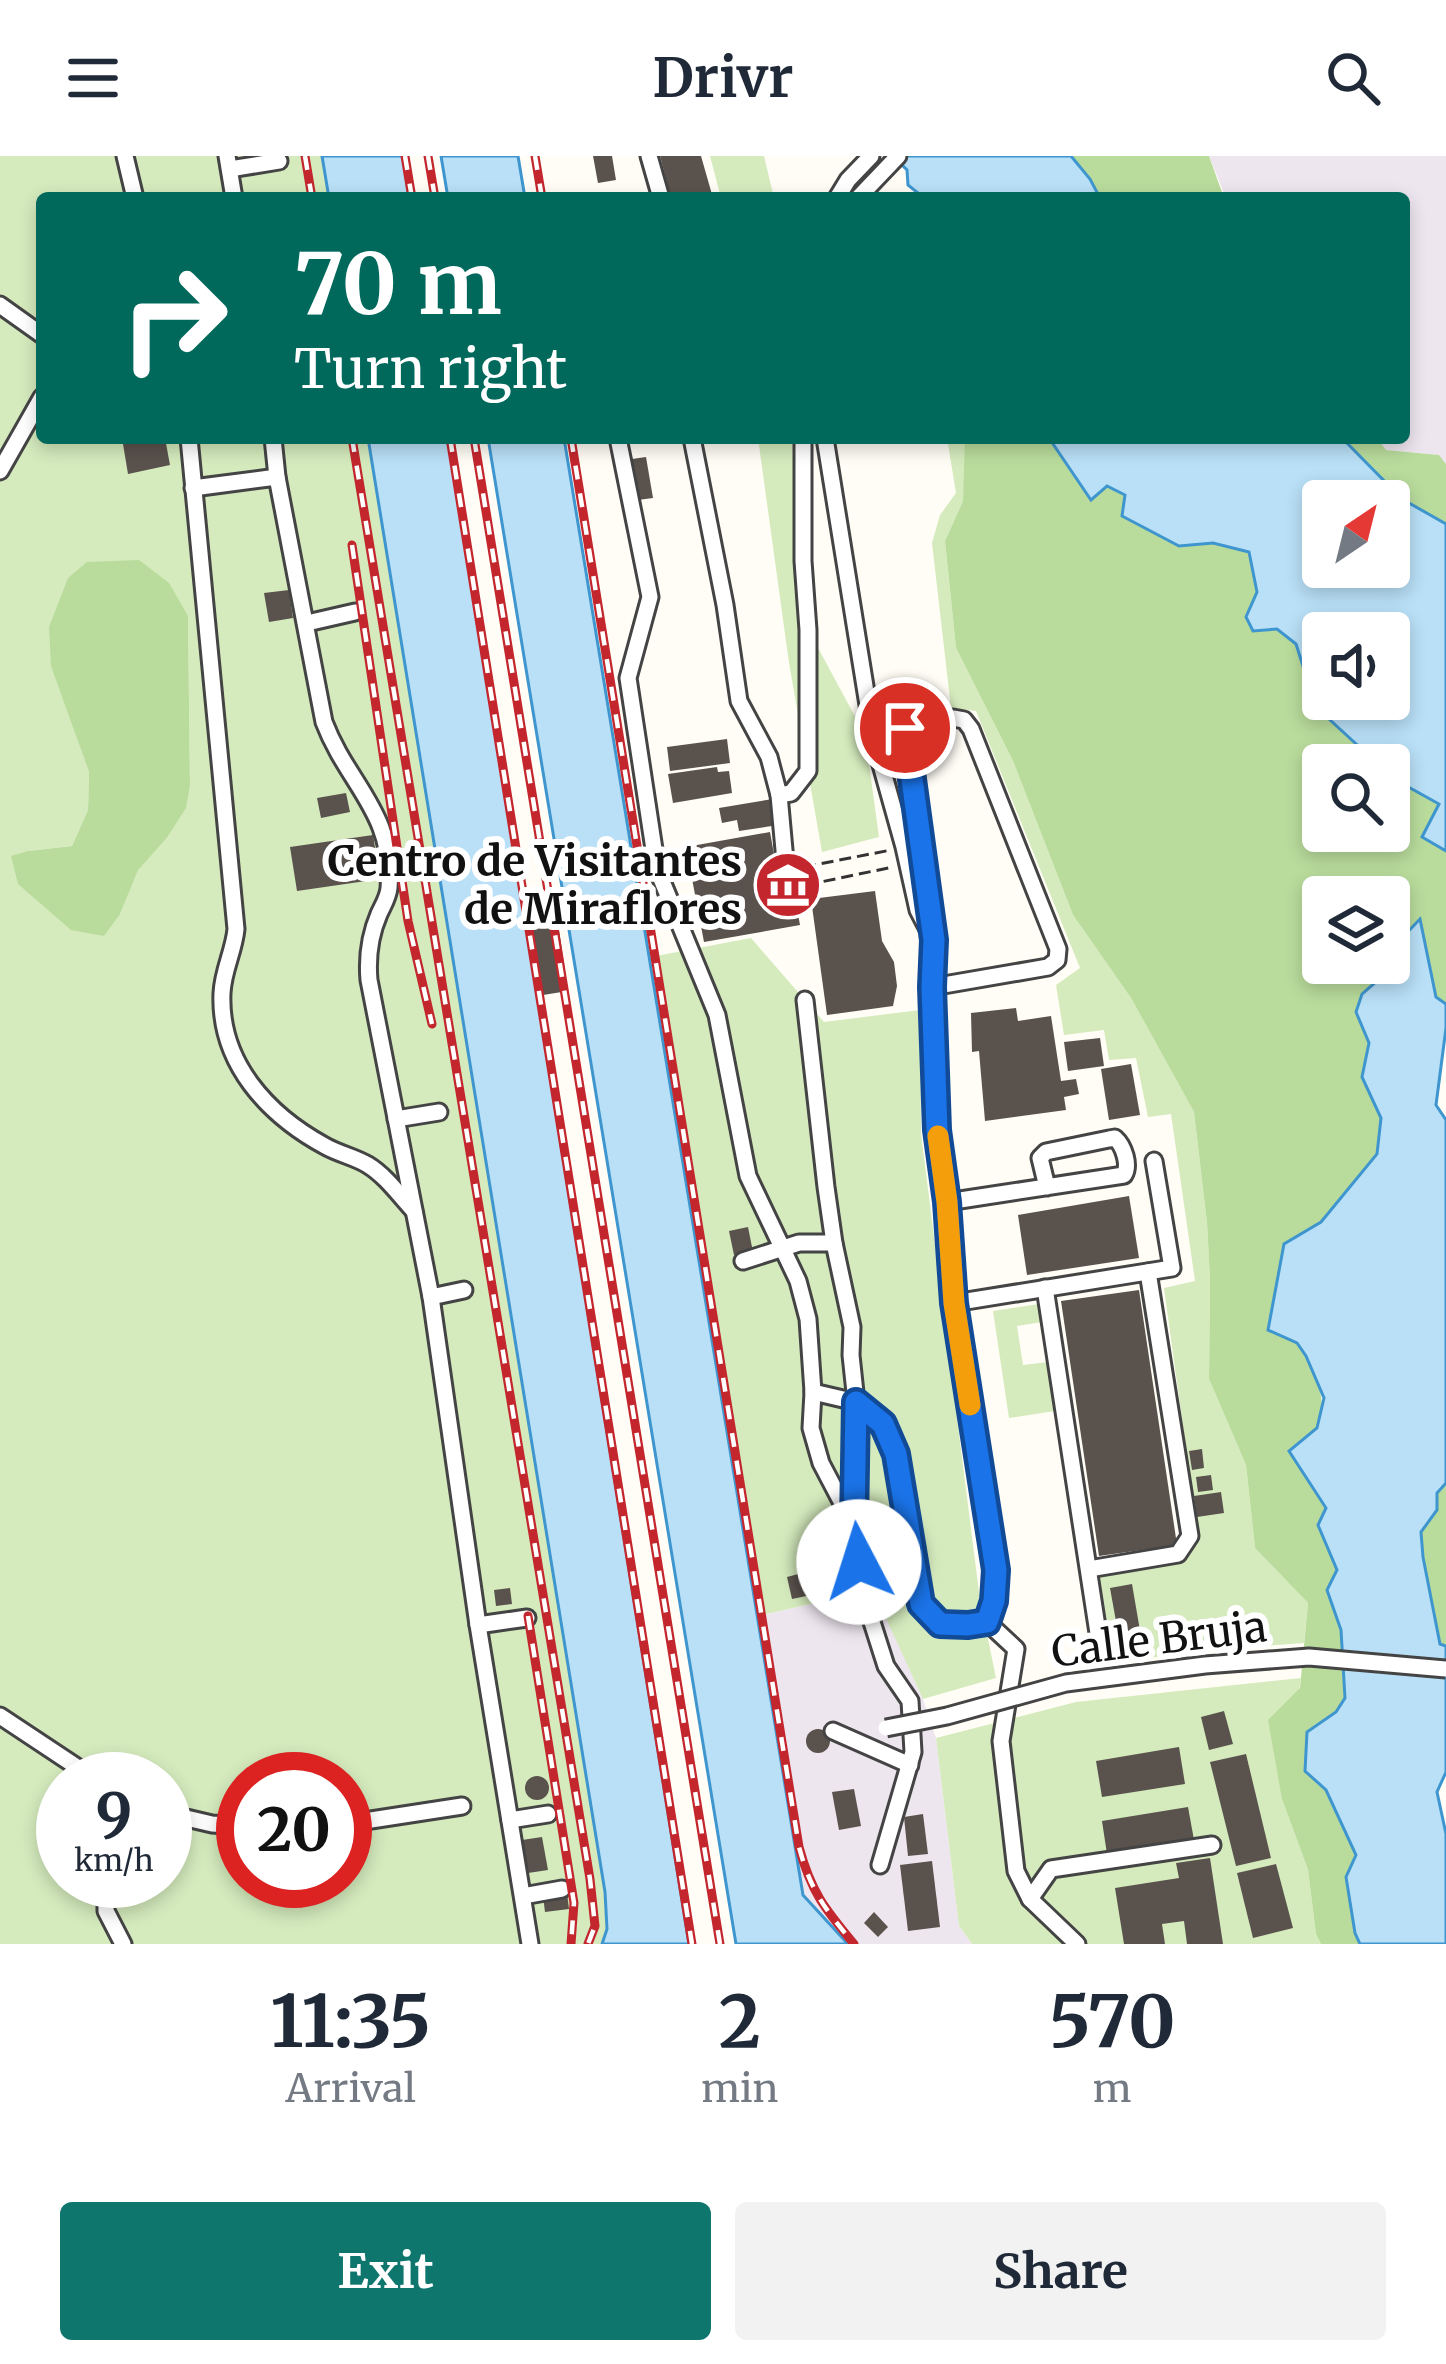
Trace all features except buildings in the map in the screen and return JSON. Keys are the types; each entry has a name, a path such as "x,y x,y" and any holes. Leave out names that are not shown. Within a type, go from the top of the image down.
{"lane":[{"path":"125,156 134,192"},
{"path":"650,156 659,192"},
{"path":"863,192 898,156"},
{"path":"842,192 868,159"},
{"path":"228,163 279,161"},
{"path":"0,304 36,331"},
{"path":"0,470 36,407"},
{"path":"190,444 236,929 222,995 228,1040 244,1075 267,1105 299,1131 374,1168 416,1213"},
{"path":"274,444 324,722 334,749 375,810 387,842 387,901 373,932 368,965 431,1297 530,1944"},
{"path":"619,444 650,598 628,678 657,869 717,1016 748,1176 798,1282 808,1319 811,1428 820,1463 854,1526"},
{"path":"693,444 739,701 765,746 779,795 785,861"},
{"path":"779,795 791,793 808,771 803,444"},
{"path":"826,444 873,736 918,910 934,940"},
{"path":"194,488 277,477"},
{"path":"307,623 355,612"},
{"path":"873,736 953,718 964,720 1058,949 1057,960 1048,968 932,987"},
{"path":"905,728 934,940 937,1130 954,1303 996,1570 987,1622"},
{"path":"350,772 373,769"},
{"path":"805,1000 834,1243 853,1327 854,1526 865,1597 886,1666 910,1701 913,1752 880,1865"},
{"path":"396,1119 439,1112"},
{"path":"947,1202 1124,1175 1127,1166 1120,1142 1109,1138 1046,1152 1040,1158 1047,1186"},
{"path":"954,1303 1172,1268 1154,1161"},
{"path":"743,1261 799,1243 834,1243"},
{"path":"1089,1569 1178,1555 1190,1536 1148,1272"},
{"path":"1045,1288 1100,1646"},
{"path":"431,1297 464,1290"},
{"path":"813,1392 856,1402 883,1424 896,1454 921,1604 940,1624 987,1622"},
{"path":"478,1625 527,1618"},
{"path":"987,1622 1016,1648 1001,1741 1016,1871 1030,1899 1077,1944"},
{"name":"Calle Bruja","path":"886,1728 1066,1683 1205,1665 1310,1658 1446,1669"},
{"path":"0,1716 54,1752"},
{"path":"833,1731 910,1765"},
{"path":"372,1820 462,1806"},
{"path":"510,1820 548,1814"},
{"path":"1030,1899 1051,1869 1212,1845"},
{"path":"523,1896 562,1889"},
{"path":"106,1908 123,1944"}],"path":[{"path":"804,867 906,856"},
{"path":"806,885 906,856"}],"shaded area":[{"path":"1209,156 1446,156 1446,464 1438,455 1386,450 1382,444 1410,444 1410,192 1224,192"},
{"path":"874,1590 936,1738 959,1926 972,1944 849,1944 803,1895 758,1616"}],"green space":[{"path":"0,156 322,156 328,192 36,192 36,444 369,444 605,1892 607,1929 602,1944 0,1944","holes":["188,616 190,785 166,839 137,870 120,914 28,851 72,846 88,810 89,772 52,666"]},
{"path":"710,156 764,156 773,192 719,192"},
{"path":"1071,156 1209,156 1222,192 1097,192"},
{"path":"759,444 795,444 796,607 865,735 879,837 822,852 789,663"},
{"path":"948,444 967,444 963,501 945,541 956,648 1013,761 1073,915 1131,998 1194,1112 1207,1223 1209,1379 1246,1465 1255,1548 1308,1603 1304,1643 1106,1664 1093,1579 1183,1561 1198,1535 1164,1288 1195,1281 1171,1114 1148,1117 1136,1058 1109,1060 1104,1030 1064,1035 1056,985 1080,968 976,711 951,708 932,543 940,515 956,493"},
{"path":"965,444 1053,444 1090,500 1106,485 1126,495 1179,546 1213,543 1250,552 1257,592 1246,617 1277,629 1296,644 1302,663 1302,720 1330,720 1356,744 1302,744 1302,852 1410,852 1410,787 1440,804 1422,837 1446,851 1446,1004 1436,997 1420,920 1410,930 1410,876 1302,876 1302,984 1373,984 1362,994 1356,1012 1369,1043 1362,1077 1381,1118 1377,1154 1321,1222 1284,1244 1297,1343 1313,1371 1322,1404 1316,1429 1289,1452 1326,1508 1318,1525 1337,1570 1327,1591 1341,1630 1345,1699 1336,1712 1308,1732 1326,1790 1356,1856 1355,1933 1360,1944 1321,1944 1308,1870 1282,1799 1268,1720 1300,1688 1308,1603 1255,1548 1246,1465 1209,1379 1207,1223 1194,1112 1131,998 1073,915 1013,761 956,648 945,541 963,501"},
{"path":"1348,444 1382,444 1386,450 1439,455 1446,464 1446,524 1410,504 1410,480 1383,480"},
{"path":"139,560 169,583 188,616 190,785 186,808 138,870 120,914 104,936 71,930 18,884 11,856 72,846 88,810 89,772 51,666 49,627 68,578 87,562"},
{"path":"751,938 824,1022 920,1010 921,1134 980,1600 996,1678 923,1699 873,1590 758,1616 656,956"},
{"path":"1039,1304 1042,1322 1017,1326 1023,1365 1048,1362 1055,1411 1009,1418 993,1311"},
{"path":"1446,1483 1446,1646 1440,1644 1421,1532"},
{"path":"1301,1678 1282,1799 1308,1870 1321,1944 972,1944 959,1926 936,1738 1076,1702"}],"water":[{"path":"322,156 403,156 408,192 328,192"},
{"path":"441,156 518,156 524,192 447,192"},
{"path":"893,156 1071,156 1097,192 917,192 908,185 907,170"},
{"path":"369,444 449,444 689,1944 602,1944 607,1929 605,1892"},
{"path":"489,444 565,444 803,1895 848,1944 736,1944"},
{"path":"1053,444 1348,444 1383,480 1302,480 1302,588 1410,588 1410,504 1446,524 1446,851 1422,837 1439,804 1410,788 1410,744 1356,744 1330,720 1410,720 1410,612 1302,612 1302,663 1296,644 1277,629 1253,631 1246,617 1257,592 1249,552 1213,543 1179,546 1122,516 1125,495 1107,486 1091,500"},
{"path":"1420,919 1436,997 1446,1004 1436,1105 1446,1120 1446,1483 1437,1493 1437,1510 1421,1532 1440,1644 1446,1646 1446,1772 1437,1792 1446,1834 1446,1944 1360,1944 1346,1877 1356,1855 1326,1790 1305,1771 1307,1732 1336,1712 1345,1698 1341,1630 1327,1590 1337,1570 1318,1525 1326,1508 1289,1451 1317,1428 1324,1398 1297,1343 1268,1330 1284,1244 1321,1222 1377,1154 1381,1118 1362,1077 1369,1043 1356,1012 1362,994 1373,984 1410,984 1410,930"}],"railway":[{"path":"305,156 311,192"},
{"path":"405,156 411,192"},
{"path":"428,156 434,192"},
{"path":"535,156 541,192"},
{"path":"353,444 590,1879 595,1926 588,1944"},
{"path":"451,444 692,1944"},
{"path":"475,444 720,1944"},
{"path":"572,444 799,1847 820,1899 854,1944"},
{"path":"352,545 408,921 432,1024"},
{"path":"528,1616 574,1903 571,1944"}],"slow traffic":[{"path":"938,1136 954,1303 970,1405"}],"place":[{"name":"Centro de Visitantes de Miraflores","path":"788,885"}],"route":[{"path":"859,1562 854,1526 856,1402 883,1424 896,1454 921,1604 940,1624 987,1622 996,1570 954,1303 937,1130 934,940 905,728"}]}
